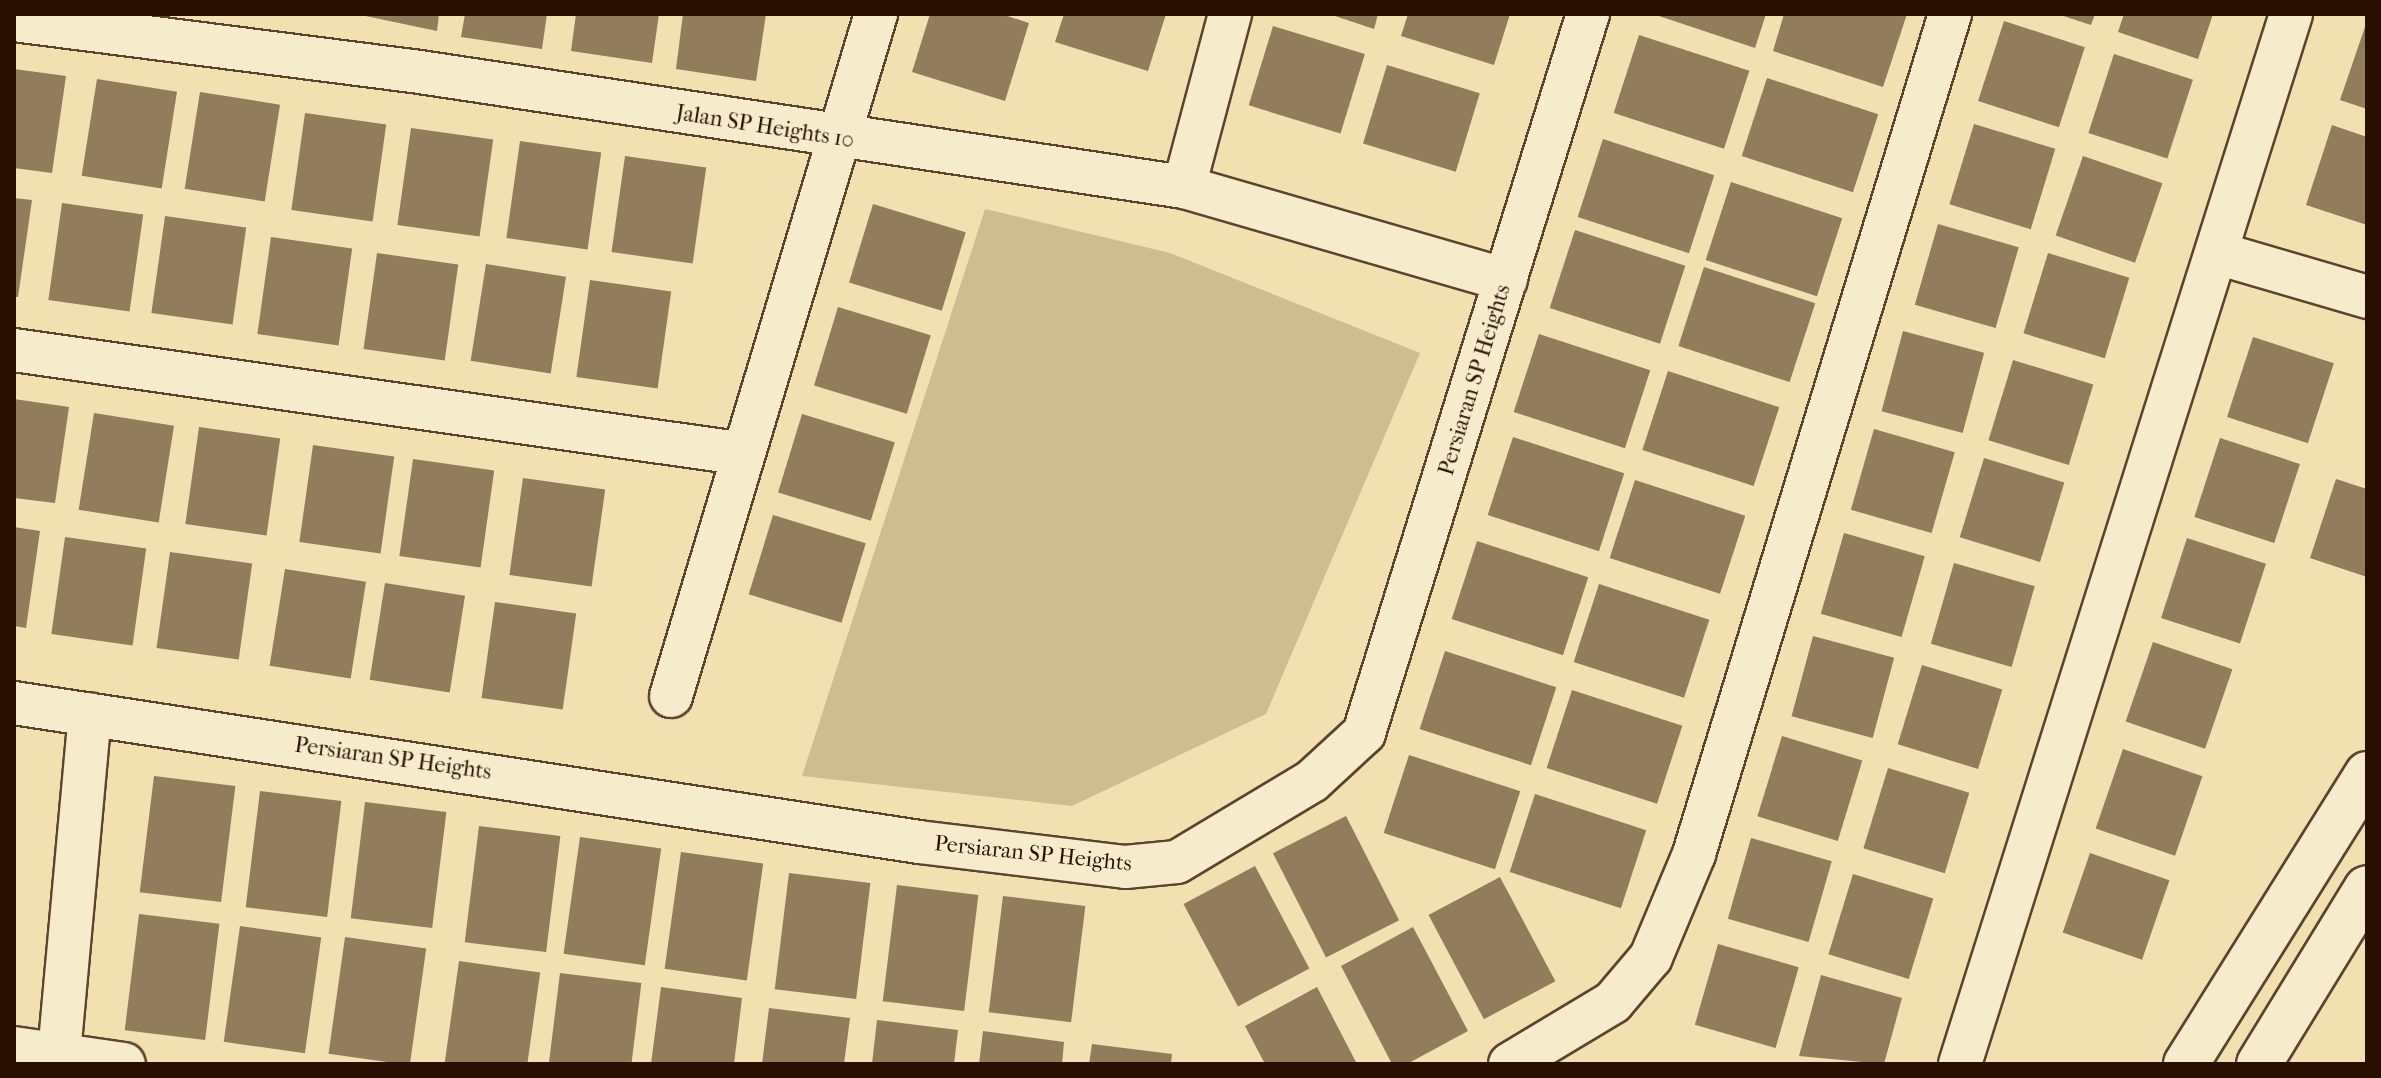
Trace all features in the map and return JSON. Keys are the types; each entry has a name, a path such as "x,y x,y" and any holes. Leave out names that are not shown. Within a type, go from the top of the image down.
{"street":[{"path":"671,696 738,453 876,14"},
{"path":"1184,187 1230,14"},
{"name":"Persiaran SP Heights","path":"14,703 919,842 1125,867 1177,862 1312,781 1364,733 1588,14"},
{"path":"1510,1064 1613,1002 1651,957 1694,854 1950,14"},
{"path":"1960,1064 2291,14"},
{"name":"Jalan SP Heights 10","path":"14,20 413,71 837,139 1184,187 1506,280"},
{"path":"2217,253 2367,297"},
{"path":"14,350 738,453"},
{"path":"59,1054 90,714"},
{"path":"2186,1064 2367,774"},
{"path":"2259,1064 2367,888"},
{"path":"14,1048 124,1064"}],"shaded area":[{"path":"985,209 1170,253 1420,353 1266,714 1072,806 802,776"}],"building":[{"path":"356,14 439,14 437,31"},
{"path":"465,14 547,14 542,49 461,37"},
{"path":"576,14 659,14 652,63 571,51"},
{"path":"683,14 766,14 756,81 676,69"},
{"path":"930,14 1001,14 1029,23 1005,101 912,72"},
{"path":"1064,14 1166,14 1148,71 1055,42"},
{"path":"1329,14 1378,14 1374,29"},
{"path":"1408,14 1510,14 1494,65 1401,36"},
{"path":"1653,14 1766,14 1755,48"},
{"path":"1784,14 1907,14 1883,87 1773,51"},
{"path":"2057,14 2095,14 2091,25"},
{"path":"2124,14 2213,14 2198,59 2118,32"},
{"path":"2004,21 2085,47 2059,127 1978,101"},
{"path":"2367,21 2367,109 2340,100"},
{"path":"1273,26 1365,54 1341,133 1249,105"},
{"path":"1639,35 1749,71 1724,149 1614,113"},
{"path":"2114,54 2193,80 2167,159 2088,133"},
{"path":"1387,65 1480,93 1456,172 1363,143"},
{"path":"14,69 66,76 52,173 14,168"},
{"path":"1767,78 1878,114 1853,192 1742,156"},
{"path":"97,79 177,92 162,188 82,176"},
{"path":"200,92 280,105 265,201 185,189"},
{"path":"305,113 386,124 373,221 291,210"},
{"path":"1974,124 2055,149 2031,229 1949,204"},
{"path":"2332,125 2367,137 2367,225 2306,205"},
{"path":"411,128 493,140 480,237 397,225"},
{"path":"1603,139 1714,175 1689,253 1578,217"},
{"path":"520,141 601,152 588,249 506,238"},
{"path":"625,156 706,167 693,263 612,252"},
{"path":"2083,156 2162,183 2135,263 2056,235"},
{"path":"1731,182 1842,218 1817,296 1706,260"},
{"path":"14,198 32,200 18,297 14,297"},
{"path":"62,203 143,214 130,311 48,300"},
{"path":"873,204 966,232 942,311 849,282"},
{"path":"165,216 246,227 233,324 151,313"},
{"path":"1938,224 2019,247 1996,328 1915,305"},
{"path":"1575,230 1685,266 1660,344 1550,308"},
{"path":"271,237 352,248 339,345 257,334"},
{"path":"377,253 458,264 445,360 364,349"},
{"path":"2048,253 2129,278 2105,358 2023,333"},
{"path":"486,264 566,277 551,373 471,361"},
{"path":"1704,267 1815,303 1790,382 1678,346"},
{"path":"590,280 671,291 658,388 576,377"},
{"path":"838,307 931,335 907,414 814,385"},
{"path":"1903,331 1984,353 1963,433 1882,411"},
{"path":"1539,334 1650,370 1625,448 1514,412"},
{"path":"2253,337 2334,363 2308,443 2227,417"},
{"path":"2013,360 2093,385 2069,465 1988,440"},
{"path":"1668,371 1779,407 1754,486 1642,450"},
{"path":"14,399 69,407 55,503 14,498"},
{"path":"94,413 174,426 159,522 79,510"},
{"path":"802,414 895,442 871,521 778,492"},
{"path":"199,427 280,438 267,535 185,524"},
{"path":"1874,429 1955,452 1932,533 1851,510"},
{"path":"1513,437 1624,473 1599,551 1488,515"},
{"path":"2220,438 2300,464 2274,543 2194,517"},
{"path":"313,445 394,456 381,553 299,542"},
{"path":"1984,458 2064,483 2040,562 1960,537"},
{"path":"413,459 494,470 481,567 399,556"},
{"path":"523,478 605,490 592,587 509,575"},
{"path":"2336,479 2367,489 2367,577 2310,558"},
{"path":"1635,480 1745,516 1720,594 1610,558"},
{"path":"773,515 866,543 841,623 749,594"},
{"path":"14,527 40,531 26,628 14,626"},
{"path":"1844,533 1925,556 1902,637 1821,614"},
{"path":"65,537 146,548 133,645 51,634"},
{"path":"2187,538 2266,564 2240,644 2161,618"},
{"path":"1477,541 1588,577 1563,655 1452,619"},
{"path":"170,552 252,564 239,660 157,648"},
{"path":"1954,563 2035,586 2012,667 1931,644"},
{"path":"285,569 366,582 351,679 270,666"},
{"path":"385,583 465,596 450,692 370,680"},
{"path":"1599,584 1709,620 1684,698 1574,662"},
{"path":"495,602 576,613 563,709 482,698"},
{"path":"1813,636 1894,658 1873,738 1792,716"},
{"path":"2153,642 2232,669 2205,749 2126,721"},
{"path":"1445,651 1556,687 1531,765 1420,729"},
{"path":"1922,665 2002,690 1978,769 1898,744"},
{"path":"1572,690 1682,726 1657,804 1547,768"},
{"path":"1782,736 1862,761 1838,841 1757,816"},
{"path":"2123,749 2202,776 2175,856 2096,828"},
{"path":"1409,755 1520,791 1495,869 1384,833"},
{"path":"1888,768 1969,793 1945,873 1863,848"},
{"path":"154,776 235,786 221,902 140,892"},
{"path":"260,791 341,801 327,917 246,907"},
{"path":"1535,794 1646,830 1621,908 1510,872"},
{"path":"365,802 446,812 432,928 351,918"},
{"path":"1346,816 1399,920 1326,957 1273,853"},
{"path":"479,826 560,836 546,952 465,942"},
{"path":"580,837 661,848 645,965 564,954"},
{"path":"1751,838 1832,861 1809,942 1728,919"},
{"path":"681,852 763,864 747,980 665,969"},
{"path":"2090,853 2169,880 2142,960 2063,932"},
{"path":"1255,866 1309,968 1238,1006 1183,904"},
{"path":"789,873 870,883 856,999 775,989"},
{"path":"1853,874 1933,899 1909,979 1828,954"},
{"path":"1500,877 1555,981 1484,1019 1428,915"},
{"path":"897,885 978,895 964,1011 883,1001"},
{"path":"1003,896 1085,906 1071,1022 989,1012"},
{"path":"139,914 219,924 205,1040 125,1030"},
{"path":"240,926 321,937 305,1053 224,1042"},
{"path":"1413,927 1468,1031 1407,1064 1392,1064 1341,966"},
{"path":"345,937 426,948 410,1064 329,1054"},
{"path":"1718,944 1799,967 1776,1048 1695,1025"},
{"path":"459,961 540,972 527,1064 445,1064"},
{"path":"560,973 641,983 631,1064 549,1064"},
{"path":"1821,975 1902,998 1884,1064 1799,1056"},
{"path":"661,987 742,998 734,1064 651,1064"},
{"path":"1317,987 1357,1064 1265,1064 1245,1026"},
{"path":"769,1008 850,1018 844,1064 762,1064"},
{"path":"877,1020 958,1030 954,1064 872,1064"},
{"path":"983,1031 1064,1042 1062,1064 979,1064"},
{"path":"1092,1044 1172,1054 1171,1064 1089,1064"}]}
